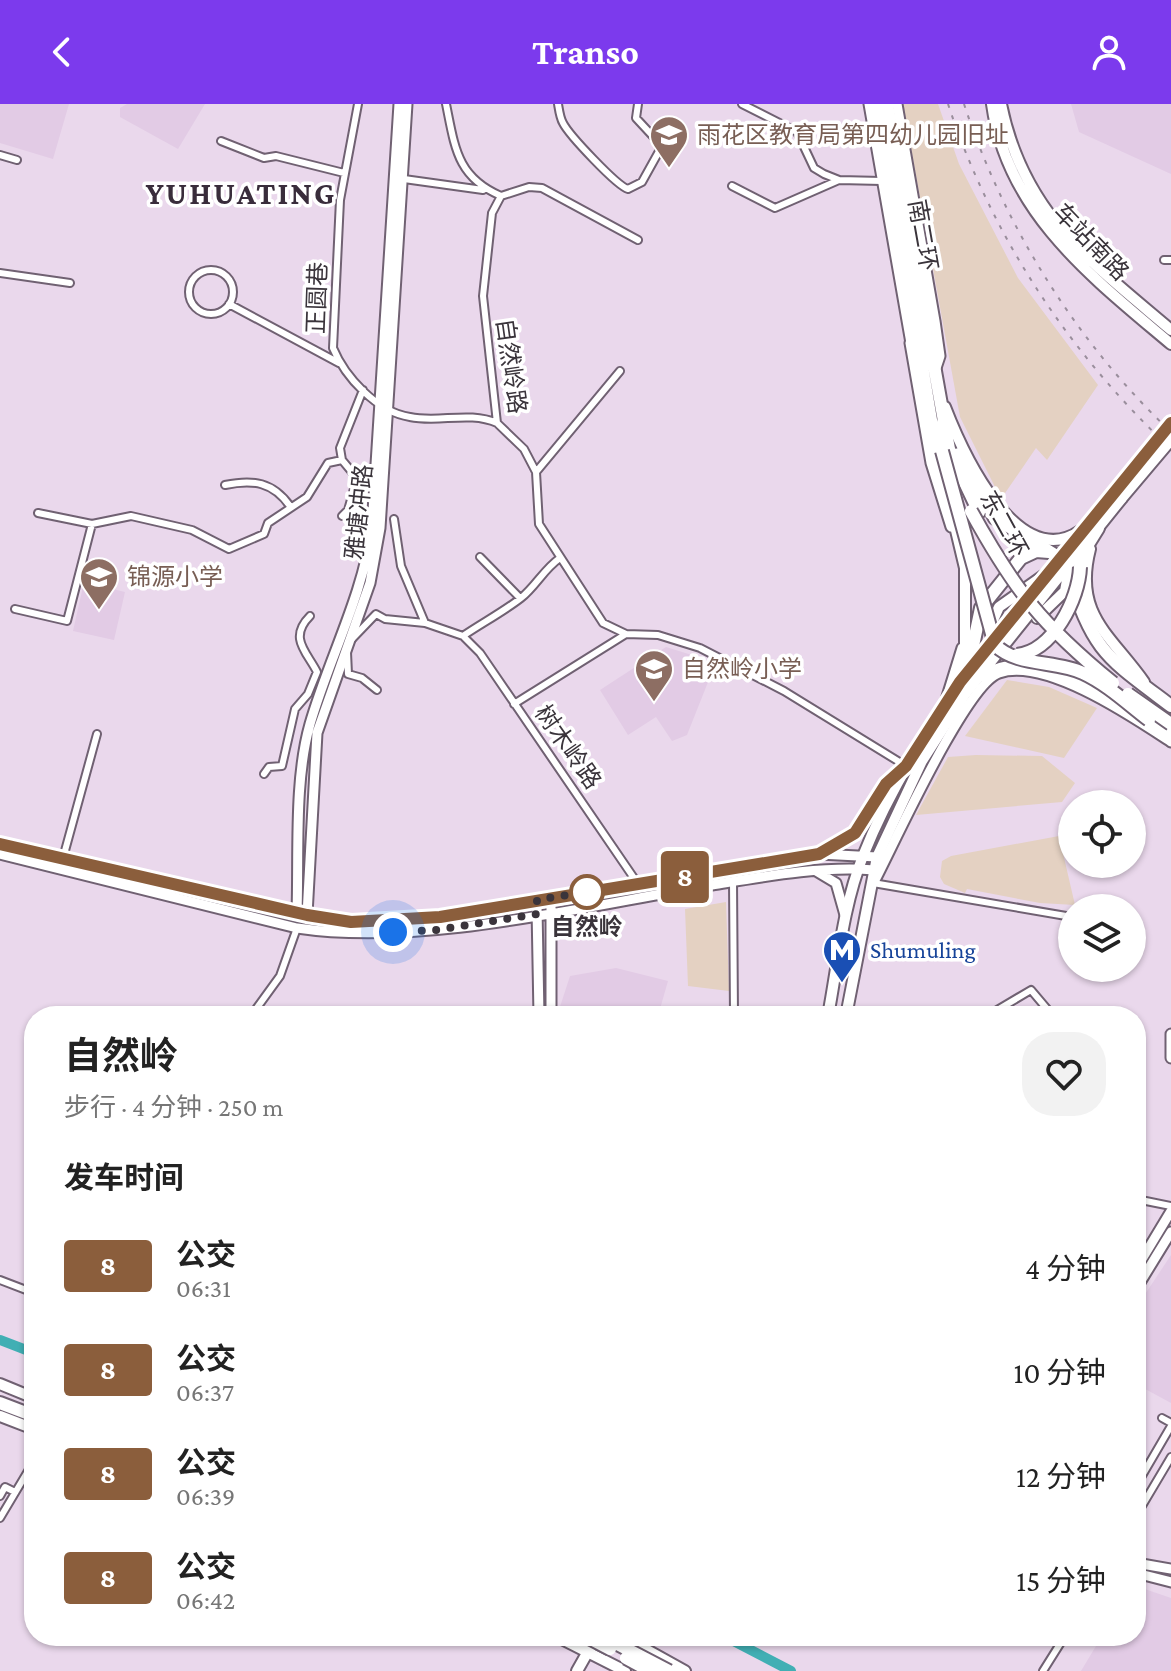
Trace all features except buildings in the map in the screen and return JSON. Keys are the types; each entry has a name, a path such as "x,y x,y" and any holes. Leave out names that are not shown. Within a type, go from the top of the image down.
{"highway":[{"name":"南二环","path":"878,104 929,373"},
{"name":"南二环","path":"887,104 929,373"},
{"name":"东二环","path":"929,373 938,388 937,417 963,483 1028,594 1053,622 1110,672 1171,717"},
{"name":"东二环","path":"929,373 942,451 990,546 1033,611 1102,674 1171,724"},
{"path":"937,417 991,513 1004,525 1055,555 1043,551 1028,553 992,593 976,617 963,688"},
{"path":"942,451 975,565 989,633 995,645 1009,661 1081,672 1171,735"},
{"path":"1009,661 1034,650 1077,597 1074,569 1093,526"},
{"path":"1074,569 1081,608 1102,651 1171,706"},
{"path":"0,1395 24,1404"},
{"path":"0,1403 24,1412"},
{"path":"604,1646 650,1671"},
{"path":"620,1646 669,1671"}],"main road":[{"name":"车站南路","path":"992,104 1011,169 1048,232 1075,262 1171,344"},
{"name":"车站南路","path":"1001,104 1022,170 1059,230 1104,275 1171,330"},
{"path":"938,388 954,430 996,507 1039,537 1061,540 1093,526"},
{"path":"937,417 937,465 962,551 966,639 963,688"},
{"path":"1010,639 1171,423"},
{"path":"1118,495 1171,440"},
{"path":"848,1006 877,857 922,761 963,688 1052,570 1093,526"},
{"path":"1093,526 1087,586 1094,621 1149,690"},
{"path":"830,1006 862,856 906,766 945,703 1010,639 1056,602 1065,591 1074,569"},
{"path":"989,633 999,607 1052,570"},
{"path":"963,688 1009,661"},
{"path":"0,1384 24,1394"},
{"path":"0,1416 24,1425"},
{"path":"577,1646 625,1671"},
{"path":"577,1671 592,1646"},
{"path":"600,1671 615,1646"},
{"path":"639,1646 685,1671"}],"street":[{"name":"正圆巷","path":"358,104 344,173 333,348 339,363 363,390 384,407 410,417 483,417 497,423"},
{"name":"雅塘冲路","path":"302,914 314,752 325,707 377,557 399,104"},
{"name":"雅塘冲路","path":"302,914 304,752 309,726 368,557 404,179 407,104"},
{"path":"446,104 453,139 470,179 501,196 529,187 542,188 638,240"},
{"path":"558,104 562,122 574,138 612,181 628,189 642,182 662,146 636,118 638,104"},
{"path":"742,104 797,132 814,168 839,180 882,181"},
{"path":"869,104 931,463 961,566 962,653 945,703"},
{"path":"897,104 940,356 929,373 910,343"},
{"path":"221,141 264,158 276,156 344,173"},
{"path":"0,155 17,160"},
{"path":"404,179 487,190"},
{"path":"732,186 775,208 839,180"},
{"name":"自然岭路","path":"501,196 492,213 483,296 497,423 524,449 536,472"},
{"path":"205,271 217,271 228,278 233,289 229,304 223,311 211,315 199,311 191,302 189,289 194,278 205,271"},
{"path":"0,273 70,283"},
{"path":"229,304 339,363"},
{"path":"620,371 536,472 539,524 603,623 626,634 658,635 700,648 784,691 906,766 886,784 855,833 819,854"},
{"path":"342,516 348,510 357,478 342,460 340,448 363,390"},
{"path":"38,513 92,524 131,516 192,530 229,549 255,541 264,534 268,523 307,497 328,463 342,460"},
{"path":"225,485 259,482 278,489 290,506"},
{"path":"394,519 401,566 425,623"},
{"path":"15,609 67,621 92,524"},
{"path":"480,557 520,598"},
{"path":"377,690 348,674 348,645 376,614 385,619 425,623 463,636 520,598 540,581 548,566 560,558"},
{"path":"264,774 269,767 282,766 295,709 308,694 317,672 300,648 298,637 310,616"},
{"path":"514,704 626,634"},
{"name":"树木岭路","path":"463,636 480,653 638,884"},
{"path":"963,688 998,673 1015,671 1064,680 1171,742"},
{"path":"998,673 981,690 951,734 873,883 1058,915"},
{"path":"63,858 97,734"},
{"path":"0,844 302,914 351,922 428,918 819,854 877,857"},
{"path":"0,854 297,928 340,934 414,931 812,870 875,870"},
{"path":"812,870 836,883 846,920"},
{"path":"733,881 734,1006"},
{"path":"551,898 551,1006"},
{"path":"537,900 539,1006"},
{"path":"258,1006 280,976 297,928"},
{"path":"1004,1006 1031,990 1045,1006"},
{"path":"1171,1034 1171,1058"},
{"path":"1146,1202 1171,1208 1146,1252"},
{"path":"1146,1273 1171,1232"},
{"path":"0,1280 24,1289"},
{"path":"1146,1469 1171,1425 1162,1418"},
{"path":"1146,1499 1171,1457"},
{"path":"0,1518 24,1477"},
{"path":"0,1496 5,1487 15,1492"},
{"path":"1146,1565 1171,1569"},
{"path":"1146,1576 1171,1582"},
{"path":"1043,1671 1059,1646"}],"shaded area":[{"path":"0,104 69,104 53,159 0,143"},
{"path":"127,104 205,104 178,149 120,117 120,108"},
{"path":"903,104 938,104 959,164 1018,278 1098,385 1047,460 1036,448 1001,499 960,417"},
{"path":"1071,104 1171,104 1171,174 1079,132"},
{"name":"锦源小学","path":"84,582 125,592 114,640 73,631"},
{"name":"自然岭小学","path":"666,647 695,656 714,667 687,735 672,741 656,717 628,735 600,690"},
{"path":"1007,680 1049,687 1097,708 1064,758 965,736"},
{"path":"1042,756 1075,783 1070,790 1058,790 1058,802 916,815 948,757"},
{"path":"1058,836 1058,878 1069,878 1072,894 1058,894 1058,904 967,889 965,893 944,884 940,877 942,861 951,856"},
{"path":"726,902 729,991 688,986 685,909"},
{"path":"616,968 668,981 661,1006 560,1006 570,976"},
{"path":"1171,1255 1171,1403 1146,1389 1146,1293"},
{"path":"1146,1589 1171,1598 1171,1671 1081,1671 1096,1646 1146,1646"}],"waterway":[{"path":"0,1340 24,1349"},
{"path":"743,1646 791,1671"}],"railway":[{"path":"948,104 987,201 1038,290 1099,373 1171,449"},
{"path":"964,104 1000,194 1047,280 1105,360 1171,432"}],"bus line":[{"name":"8","path":"0,844 324,919 351,922 440,917 819,854 855,833 886,784 906,766 928,727 960,682 1171,423"}],"place":[{"name":"雨花区教育局第四幼儿园旧址","path":"669,169"},
{"name":"锦源小学","path":"99,611"},
{"name":"自然岭小学","path":"654,703"},
{"name":"自然岭","path":"587,892"},
{"name":"Shumuling","path":"842,984"}],"district":[{"name":"YUHUATING","path":"241,193"}],"route":[{"path":"393,932 436,930 537,914 537,900 587,892"}]}
